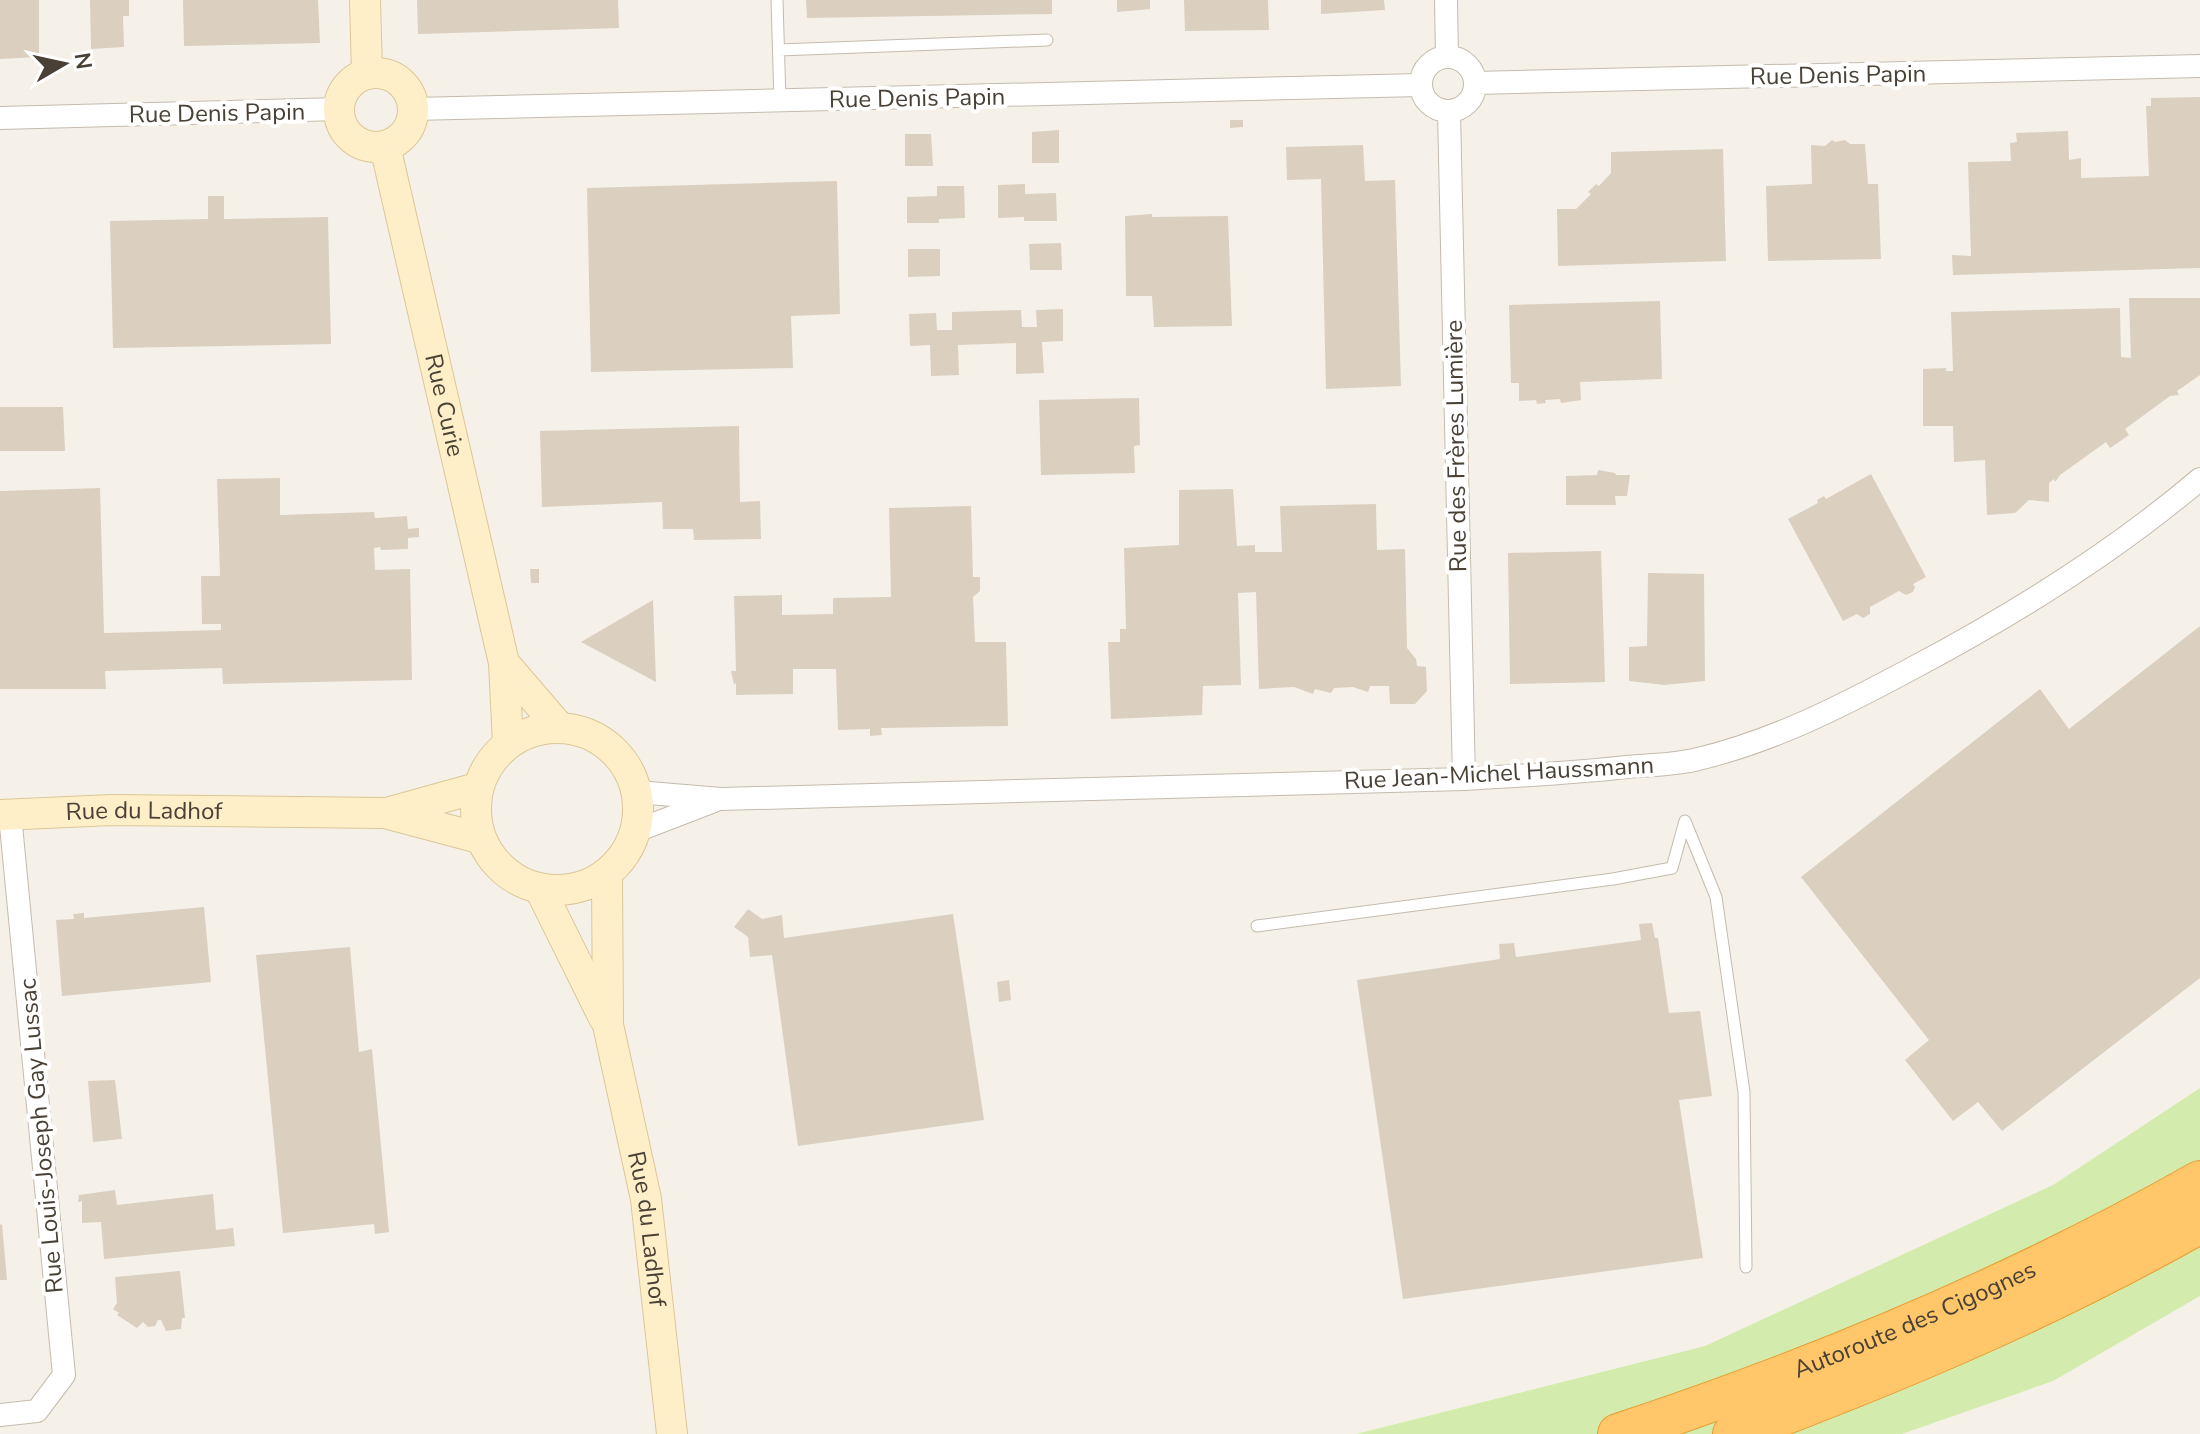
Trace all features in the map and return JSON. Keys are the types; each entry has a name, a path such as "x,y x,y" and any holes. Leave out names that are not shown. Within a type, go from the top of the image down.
{"highway":[{"name":"Autoroute des Cigognes","path":"1618,1434 1821,1363 1914,1323 2047,1262 2200,1181"},
{"name":"Autoroute des Cigognes","path":"1733,1434 1942,1352 2067,1294 2200,1223"}],"main road":[{"path":"365,0 367,73"},
{"path":"367,73 380,73 404,85 411,96 413,109 406,133 385,146 368,146 353,139 343,126 339,109 347,86 367,73"},
{"name":"Rue Curie","path":"385,146 504,663 508,744"},
{"name":"Rue Curie","path":"504,663 559,727"},
{"path":"559,727 586,733 609,746 627,767 637,792 636,831 625,855 607,875 576,890 541,891 503,872 479,838 477,788 489,763 508,744 532,731 559,727"},
{"name":"Rue du Ladhof","path":"385,813 477,788"},
{"name":"Rue du Ladhof","path":"5,815 112,810 385,813 479,838"},
{"name":"Rue du Ladhof","path":"607,875 608,1025 646,1199 672,1434"},
{"name":"Rue du Ladhof","path":"541,891 608,1025"}],"street":[{"path":"1446,0 1447,56"},
{"path":"1447,56 1467,64 1475,83 1474,94 1468,103 1459,110 1449,112 1429,104 1420,85 1428,65 1447,56"},
{"name":"Rue Denis Papin","path":"1475,83 2200,66"},
{"name":"Rue Denis Papin","path":"413,109 1420,85"},
{"name":"Rue Denis Papin","path":"0,118 339,109"},
{"name":"Rue des Frères Lumière","path":"1449,112 1464,779"},
{"name":"Rue Jean-Michel Haussmann","path":"637,792 721,799 1464,779 1567,773 1693,760 1781,733 1823,716 1999,621 2140,526 2200,479"},
{"name":"Rue Jean-Michel Haussmann","path":"636,831 721,799"},
{"name":"Rue Louis-Joseph Gay Lussac","path":"0,1415 37,1411 64,1375 5,815"}],"lane":[{"path":"777,0 780,101"},
{"path":"779,50 1047,40"},
{"path":"1257,926 1613,879 1672,868 1685,821 1716,897 1744,1092 1746,1267"}],"green space":[{"path":"2200,1088 2200,1296 2053,1381 1902,1434 1356,1434 1705,1346 2053,1185"}],"building":[{"path":"0,0 39,0 39,57 0,59"},
{"path":"90,0 129,0 129,16 123,16 124,47 91,49"},
{"path":"183,0 318,0 320,43 184,46"},
{"path":"417,0 618,0 619,28 418,34"},
{"path":"806,0 1052,0 1052,14 807,18"},
{"path":"1117,0 1150,0 1150,9 1117,12"},
{"path":"1184,0 1268,0 1269,30 1185,31"},
{"path":"1321,0 1384,0 1385,10 1321,14"},
{"path":"2200,97 2200,268 1953,275 1952,255 1971,256 1968,162 2011,161 2010,143 2017,142 2016,133 2068,131 2069,160 2081,158 2081,178 2149,176 2146,106 2151,106 2151,98"},
{"path":"1230,120 1243,120 1243,127 1230,128"},
{"path":"1059,130 1059,163 1032,163 1032,132"},
{"path":"905,134 931,134 933,166 905,166"},
{"path":"1832,140 1865,144 1868,184 1878,184 1881,259 1768,261 1766,186 1812,184 1811,145 1825,146"},
{"path":"1363,145 1365,181 1395,180 1401,386 1326,389 1321,179 1287,180 1286,147"},
{"path":"1723,149 1726,261 1558,266 1557,209 1576,209 1596,184 1599,186 1611,173 1611,152"},
{"path":"837,181 840,314 791,316 793,368 591,372 587,188"},
{"path":"1025,184 1025,194 1056,193 1057,221 998,218 998,185"},
{"path":"937,186 964,186 965,218 939,219 939,223 907,223 907,197 937,196"},
{"path":"208,196 224,196 224,219 328,217 331,344 113,348 110,221 208,219"},
{"path":"1152,214 1152,217 1228,216 1232,326 1154,327 1152,296 1126,296 1125,216"},
{"path":"1061,243 1062,270 1030,270 1029,244"},
{"path":"908,249 940,249 940,276 908,277"},
{"path":"2129,298 2200,298 2200,375 2177,391 2179,395 2170,396 2125,429 2129,435 2110,448 2106,442 2060,475 2055,482 2054,479 2049,483 2049,502 2029,500 2015,513 1987,515 1985,460 1954,462 1953,426 1923,426 1923,369 1946,368 1946,371 1953,371 1951,312 2120,308 2121,357 2131,358"},
{"path":"1660,301 1662,379 1580,382 1581,400 1561,403 1560,399 1545,400 1546,403 1537,404 1536,400 1519,401 1519,383 1511,383 1509,305"},
{"path":"1063,309 1063,341 1042,342 1044,373 1016,374 1016,343 958,345 959,375 931,376 930,345 910,346 909,314 936,313 937,330 952,330 952,312 1021,310 1022,327 1037,327 1036,310"},
{"path":"1139,398 1140,445 1134,446 1135,473 1041,475 1039,400"},
{"path":"0,407 63,407 65,451 0,451"},
{"path":"739,426 740,502 760,501 761,539 694,540 693,529 663,529 662,502 542,507 540,431"},
{"path":"1598,470 1630,475 1627,496 1615,496 1616,505 1566,505 1566,476 1597,475"},
{"path":"1871,474 1926,577 1913,584 1913,592 1906,595 1899,591 1870,607 1870,614 1863,618 1857,614 1843,621 1788,519 1818,503 1817,500 1824,496 1826,499"},
{"path":"280,478 280,515 374,512 375,518 407,516 408,529 419,528 419,537 408,538 408,549 374,548 375,570 410,569 412,680 223,684 222,668 105,671 106,689 0,689 0,491 100,488 104,633 221,630 221,624 202,624 201,576 220,576 217,479"},
{"path":"1233,489 1237,546 1255,545 1255,552 1282,552 1280,506 1376,504 1377,550 1405,549 1407,648 1416,659 1417,666 1426,667 1427,691 1415,704 1390,704 1389,686 1370,686 1368,692 1353,687 1334,688 1331,693 1315,689 1313,694 1294,687 1259,689 1256,592 1238,593 1241,685 1203,686 1202,715 1111,719 1108,642 1120,642 1120,629 1126,629 1124,548 1179,545 1179,490"},
{"path":"971,506 973,577 980,577 980,591 973,597 975,642 1006,642 1008,726 881,728 882,735 870,736 870,729 838,730 836,669 793,669 793,694 736,695 736,683 734,685 731,671 736,671 734,596 782,595 782,615 833,614 833,598 891,597 889,508"},
{"path":"1601,551 1605,682 1510,684 1508,553"},
{"path":"530,569 539,569 539,583 531,583"},
{"path":"1648,573 1704,574 1705,681 1664,685 1629,681 1629,647 1647,646"},
{"path":"653,600 656,682 581,642"},
{"path":"2200,626 2200,978 2002,1131 1978,1102 1953,1121 1905,1060 1929,1040 1801,877 2040,689 2069,729"},
{"path":"204,907 211,982 62,996 56,920 74,919 73,914 84,913 84,918"},
{"path":"748,909 762,919 782,915 784,938 953,914 984,1120 798,1146 772,955 750,957 748,937 734,927"},
{"path":"1652,923 1655,938 1658,938 1669,1013 1700,1011 1712,1096 1679,1100 1703,1258 1403,1299 1357,980 1500,959 1499,944 1514,943 1516,957 1641,940 1639,924"},
{"path":"350,947 359,1052 372,1049 389,1232 375,1234 374,1224 283,1233 256,955"},
{"path":"1009,980 1011,1000 999,1002 997,982"},
{"path":"115,1080 122,1139 93,1142 88,1081"},
{"path":"115,1190 117,1205 213,1194 216,1230 233,1228 235,1246 104,1259 101,1222 82,1223 79,1195"},
{"path":"2,1224 7,1280 0,1280"},
{"path":"180,1271 185,1318 182,1318 181,1329 166,1331 161,1320 155,1326 148,1327 143,1322 137,1328 113,1309 117,1303 115,1277"}]}
